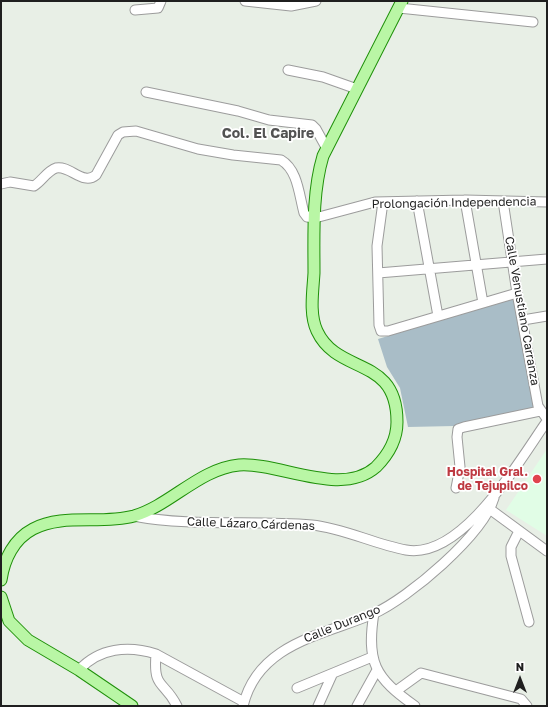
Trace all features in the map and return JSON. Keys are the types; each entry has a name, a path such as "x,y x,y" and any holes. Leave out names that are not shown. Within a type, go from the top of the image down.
{"main road":[{"path":"1,580 8,556 15,544 33,529 47,524 133,516 167,501 208,475 224,468 239,465 254,466 339,480 358,477 374,468 385,457 397,430 397,413 392,395 384,380 372,371 335,353 323,341 316,329 313,312 315,218 318,177 323,156 400,4"},
{"path":"1,597 9,621 28,640 79,670 132,706"}],"street":[{"path":"135,10 158,8 162,1"},
{"path":"245,1 291,6 304,5 316,1"},
{"path":"400,4 533,22"},
{"path":"288,70 323,77 357,89"},
{"path":"146,92 238,111 262,119 312,125 316,129 327,149"},
{"path":"1,184 17,182 34,186 52,170 57,168 67,170 86,178 92,178 96,175 118,135 123,132 136,131 198,149 233,155 281,160 288,164 293,171 305,215 315,218"},
{"path":"465,200 475,265 483,304"},
{"name":"Prolongación Independencia","path":"315,218 362,204 384,202 465,200 547,202"},
{"path":"418,201 438,316"},
{"name":"Calle Venustiano Carranza","path":"502,201 517,293 540,411"},
{"path":"384,202 378,230 379,325 380,329 384,332 517,293"},
{"path":"378,273 547,259"},
{"path":"523,320 547,316"},
{"path":"456,488 460,467 457,437 458,429 540,411 547,420"},
{"name":"Calle Lázaro Cárdenas","path":"133,516 166,522 313,525 406,550 417,551 427,549 445,542 457,534 496,495 547,420"},
{"name":"Calle Durango","path":"244,704 253,683 264,667 281,652 302,640 374,613 390,604 444,562 467,540 491,510 496,495"},
{"path":"491,510 547,551"},
{"path":"519,531 511,547 511,556 529,622"},
{"path":"374,613 370,642 372,657 377,670 399,694 415,706"},
{"path":"79,670 94,656 108,651 141,649 156,654 244,704"},
{"path":"156,654 155,676 177,706"},
{"path":"297,688 332,675 372,657"},
{"path":"357,706 377,670"},
{"path":"397,706 399,694 421,673 521,699 527,706"},
{"path":"318,706 332,675"}],"shaded area":[{"path":"515,298 536,410 454,426 408,427 400,388 387,367 378,339"},
{"name":"Hospital Gral. de Tejupilco","path":"547,449 547,536 506,510"}],"place":[{"name":"Hospital Gral. de Tejupilco","path":"537,479"}],"district":[{"name":"Col. El Capire","path":"268,134"}]}
